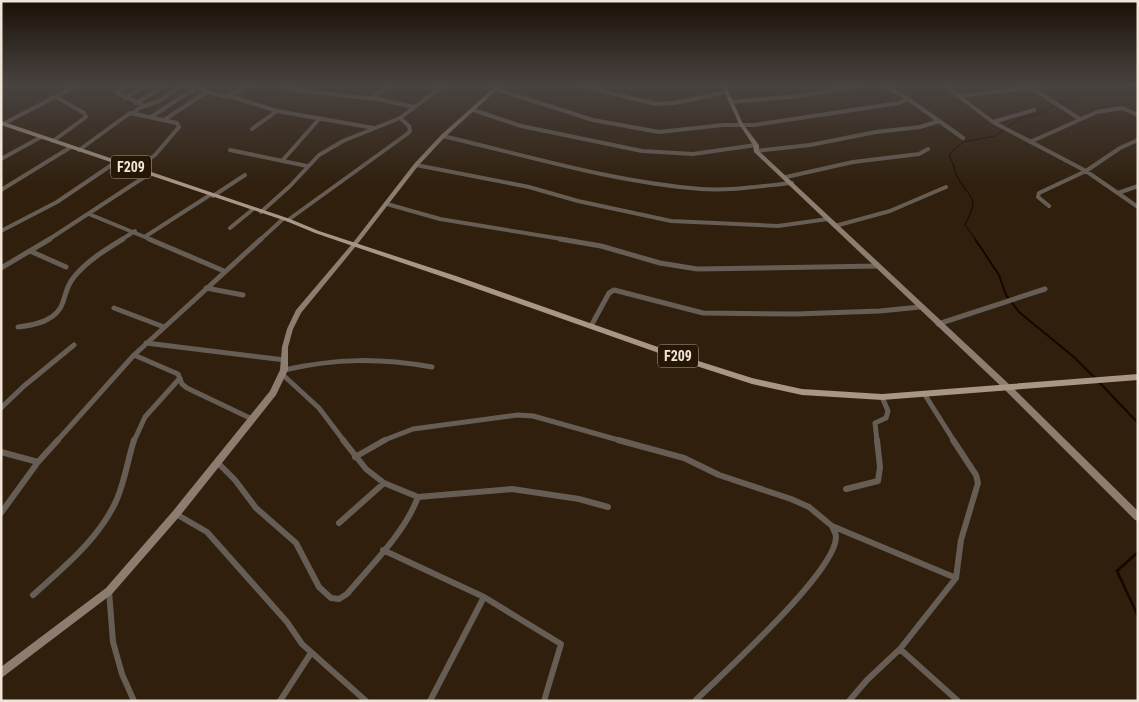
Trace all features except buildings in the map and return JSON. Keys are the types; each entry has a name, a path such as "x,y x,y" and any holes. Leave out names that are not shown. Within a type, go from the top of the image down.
{"main road":[{"name":"F209","path":"2,124 722,371 782,388 824,395 882,397 1138,377"}],"street":[{"path":"53,141 84,119"},
{"path":"79,150 120,119"},
{"path":"136,169 155,155 179,127 177,123 159,119"},
{"path":"252,129 266,119"},
{"path":"282,162 319,119"},
{"path":"324,119 375,128"},
{"path":"261,212 290,186 307,166 331,147 398,119"},
{"path":"1,513 38,462 146,343 224,271 285,220 407,134 410,131 409,126 401,119"},
{"path":"1,673 109,590 176,514 273,393 284,373 285,347 290,329 298,312 387,204 416,165 443,136 463,119"},
{"path":"499,119 521,126 642,151 693,154 810,145 868,133 920,127 939,121"},
{"path":"589,119 659,132 741,124 754,125 800,119"},
{"path":"739,119 756,148 920,307 1008,388 1138,518"},
{"path":"936,119 963,138"},
{"path":"989,119 1086,171 1138,207"},
{"path":"993,122 1004,119"},
{"path":"1030,142 1080,119"},
{"path":"1,159 41,136"},
{"path":"443,136 630,181 710,189 733,189 792,183"},
{"path":"1049,206 1038,197 1039,193 1086,171 1120,148 1138,140"},
{"path":"1,190 71,147"},
{"path":"786,177 853,162 920,154 928,149"},
{"path":"230,150 307,166"},
{"path":"1,231 57,202 116,162"},
{"path":"416,165 529,186 578,201 671,221 778,226 828,219"},
{"path":"1,268 89,214 149,174"},
{"path":"146,236 245,175"},
{"path":"1118,193 1138,186"},
{"path":"835,226 890,211 946,188"},
{"path":"387,204 440,219 601,246 660,263 697,269 878,266"},
{"path":"230,228 252,210"},
{"path":"89,214 135,231 199,262 224,271"},
{"path":"18,327 43,322 58,311 63,304 67,286 73,277 95,258 135,231"},
{"path":"30,251 66,267"},
{"path":"206,288 243,295"},
{"path":"938,324 971,314 1010,298 1045,288"},
{"path":"591,326 609,294 614,290 703,313 796,314 920,307"},
{"path":"114,308 164,327"},
{"path":"146,343 285,360"},
{"path":"1,408 24,386 74,345"},
{"path":"134,355 178,374 182,384 187,388 252,419"},
{"path":"284,373 320,362 366,358 432,367"},
{"path":"284,373 319,408 355,457 384,483 418,497 512,489 586,500 608,507"},
{"path":"33,595 82,549 112,510 119,497 138,429 148,414 180,378"},
{"path":"849,701 867,680 900,649 956,578 968,513 977,490 978,482 976,475 925,395"},
{"path":"846,489 854,490 860,486 878,481 880,466 875,423 886,418 888,411 882,397"},
{"path":"355,457 379,442 413,429 518,415 534,416 684,458 719,475 809,507 832,526 956,578"},
{"path":"1,452 38,462"},
{"path":"217,462 235,480 256,508 296,543 319,587 331,598 339,599 347,594 402,528 413,510 418,497"},
{"path":"339,523 384,483"},
{"path":"176,514 206,532 288,622 302,644 366,701"},
{"path":"695,701 767,632 816,576 834,547 836,537 832,526"},
{"path":"383,550 506,608 544,635 561,644 544,701"},
{"path":"109,590 113,642 122,674 134,701"},
{"path":"430,701 484,598"},
{"path":"900,649 940,682 958,701"},
{"path":"280,701 311,653"}],"waterway":[{"path":"976,240 965,225 972,209 972,200 957,176 949,156 954,149 964,142 995,136 1020,119"},
{"path":"975,239 999,275 1006,295 1019,312 1075,358 1096,379"},
{"path":"1099,382 1138,423"},
{"path":"1138,552 1117,571 1138,616"}]}
